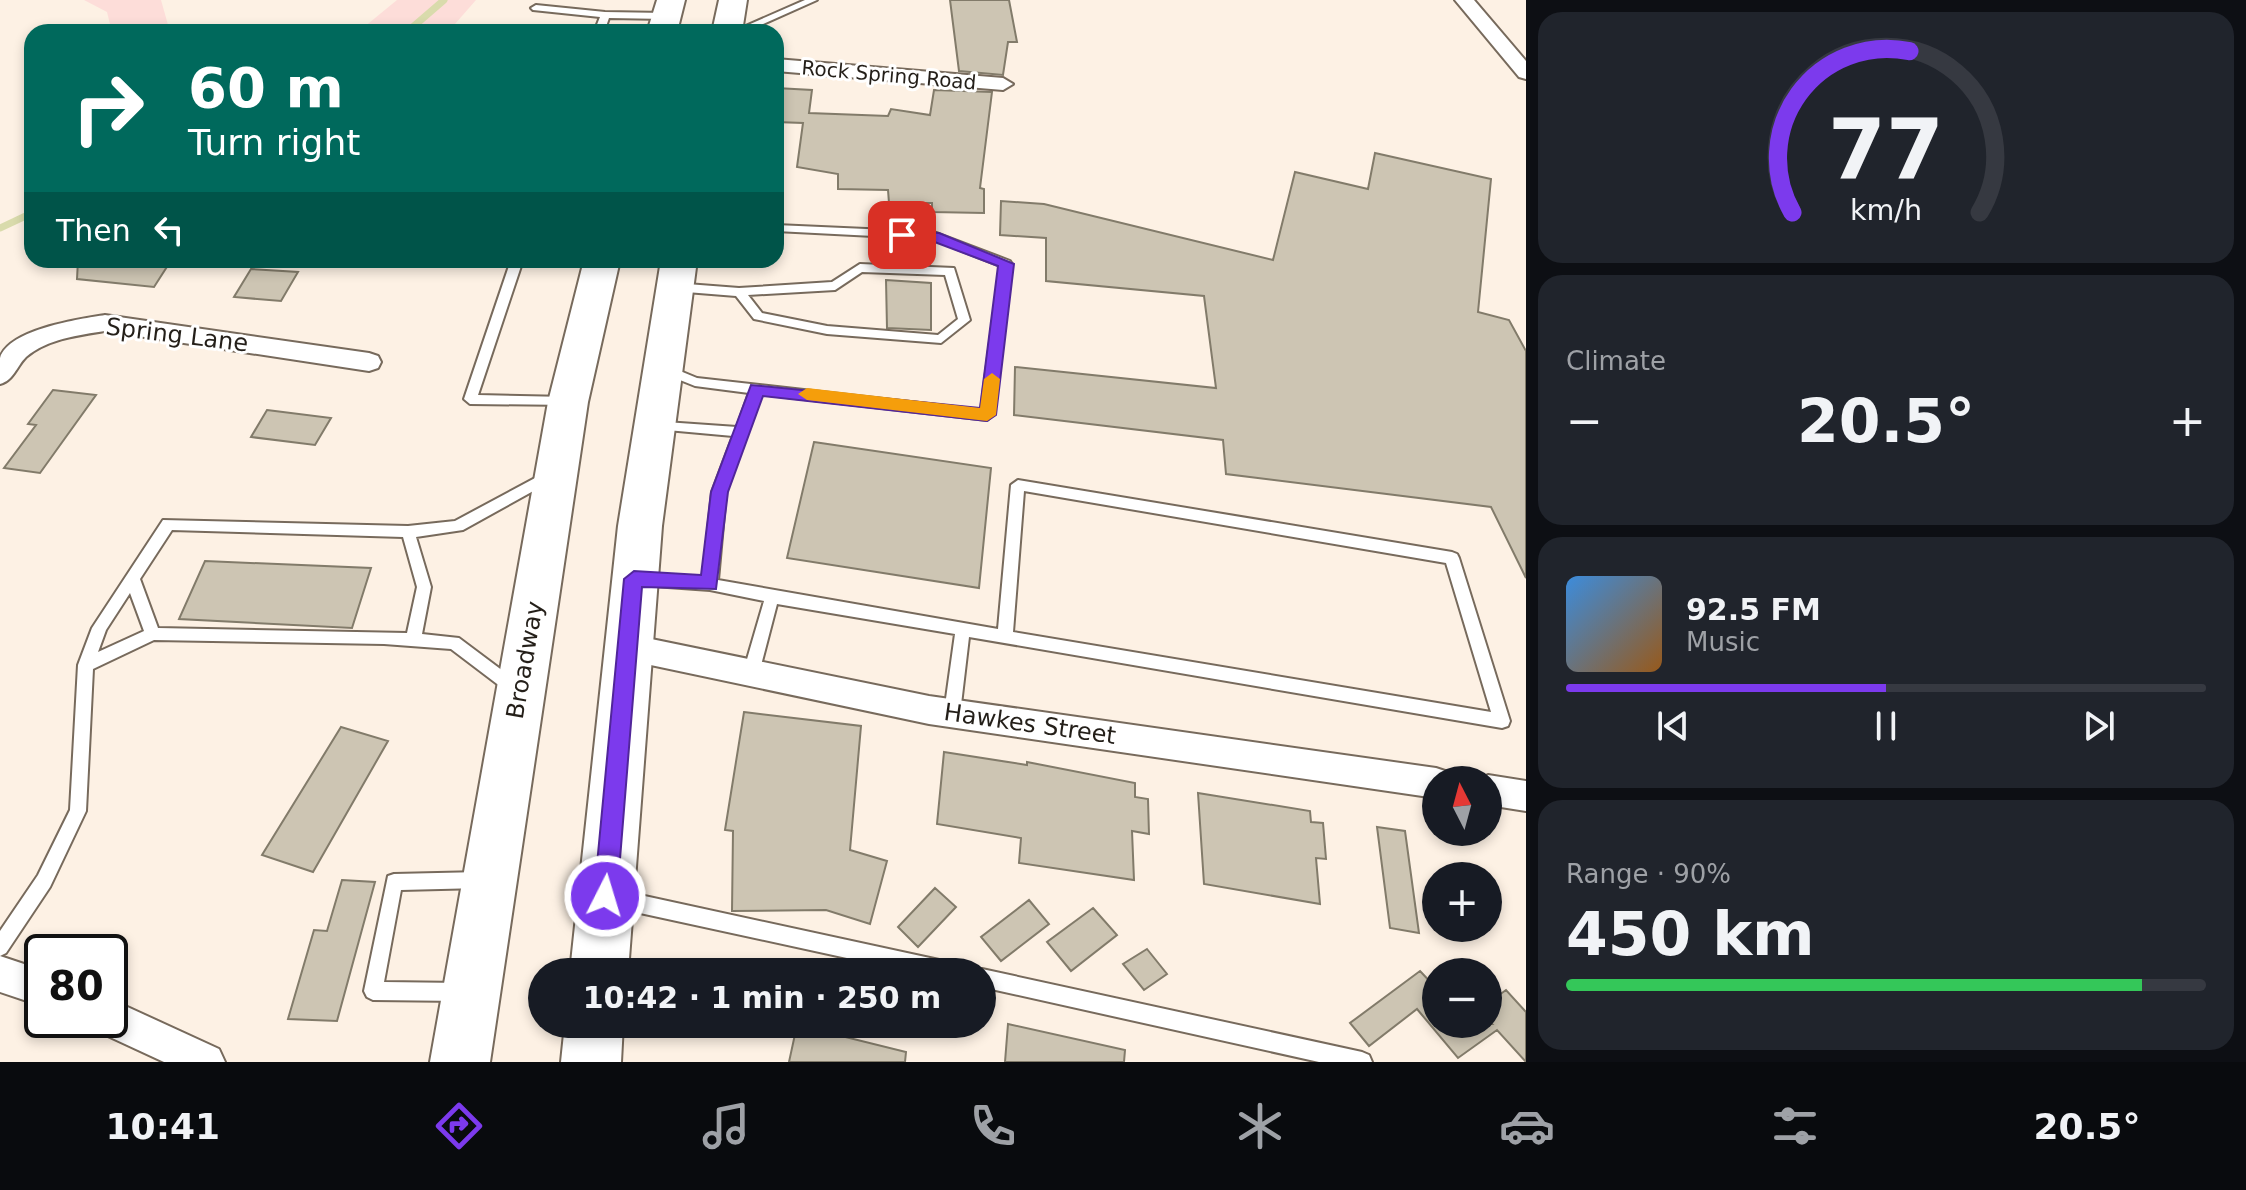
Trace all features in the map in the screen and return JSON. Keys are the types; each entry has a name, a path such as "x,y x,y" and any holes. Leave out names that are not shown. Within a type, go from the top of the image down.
{"highway":[{"path":"728,24 733,0"},
{"name":"Broadway","path":"460,1062 568,402 600,268"},
{"path":"600,958 634,579 659,367 677,273"},
{"path":"591,1062 593,1038"}],"street":[{"path":"1464,0 1526,73"},
{"name":"Rock Spring Road","path":"784,66 1003,84"},
{"name":"Spring Lane","path":"0,375 18,351 60,330 105,323 369,362"},
{"name":"Hawkes Street","path":"627,647 952,713 1422,781"},
{"path":"1502,792 1526,796"},
{"path":"0,974 24,982"},
{"path":"128,1026 206,1062"}],"lane":[{"path":"756,24 813,0"},
{"path":"536,8 605,15 666,16"},
{"path":"602,24 605,15"},
{"path":"659,367 695,382 987,415 1006,264 934,236 784,228"},
{"path":"514,268 470,399 568,402"},
{"path":"677,273 739,292 835,286 860,268 950,271 964,320 941,339 827,330 758,316 739,292"},
{"path":"710,584 719,492 757,389"},
{"path":"652,424 741,432"},
{"path":"0,947 44,881 78,811 86,665 99,628 168,524 408,532 458,526 557,472"},
{"path":"634,579 710,584 1502,721 1452,558 1018,485 1005,635"},
{"path":"408,532 424,587 413,640"},
{"path":"132,578 153,634"},
{"path":"751,673 772,597"},
{"path":"952,713 963,628"},
{"path":"86,665 153,634 413,640 454,643 520,692"},
{"path":"470,992 373,991 394,882 488,880"},
{"path":"605,896 889,958"},
{"path":"996,981 1362,1062"}],"shaded area":[{"path":"84,0 161,0 168,24 110,24 107,12"},
{"path":"397,0 476,0 455,24 368,24"}],"building":[{"path":"950,0 1009,0 1017,42 1008,42 1003,75 959,71"},
{"path":"784,88 812,90 809,113 888,116 891,109 930,115 934,90 992,92 980,188 984,189 984,213 932,212 932,203 889,203 888,190 838,189 838,174 797,167 803,123 784,122"},
{"path":"1375,153 1491,179 1478,312 1509,320 1526,351 1526,578 1491,507 1226,474 1223,440 1014,415 1015,367 1216,388 1204,296 1046,281 1046,238 1000,235 1001,201 1044,204 1273,260 1295,172 1368,189"},
{"path":"78,268 166,268 154,287 77,279"},
{"path":"251,269 298,272 281,301 234,297"},
{"path":"886,280 931,283 931,330 887,328"},
{"path":"53,390 96,395 40,473 4,468 36,425 28,424"},
{"path":"267,410 331,418 315,445 251,437"},
{"path":"814,442 991,468 979,588 787,558"},
{"path":"205,561 371,568 352,628 179,619"},
{"path":"744,712 861,726 850,850 887,861 870,924 826,910 732,911 733,831 725,830"},
{"path":"341,727 388,741 313,872 262,855"},
{"path":"944,752 1027,765 1027,762 1135,783 1135,797 1148,799 1149,834 1132,831 1134,880 1019,863 1021,838 937,824"},
{"path":"1198,793 1310,811 1311,822 1323,823 1326,859 1316,858 1320,904 1204,884"},
{"path":"1377,827 1405,831 1419,933 1390,928"},
{"path":"342,880 375,882 337,1021 288,1019 314,930 327,931"},
{"path":"935,888 956,907 918,947 898,927"},
{"path":"1029,900 1049,924 1001,961 981,937"},
{"path":"1093,908 1117,935 1071,971 1047,942"},
{"path":"1147,949 1167,974 1144,990 1123,964"},
{"path":"1420,971 1422,973 1422,1015 1417,1009 1369,1046 1350,1023"},
{"path":"1506,990 1526,1012 1526,1062 1502,1036 1502,993"},
{"path":"1008,1024 1125,1050 1124,1062 1005,1062"},
{"path":"794,1038 849,1038 906,1052 905,1062 789,1062"},
{"path":"1441,1038 1486,1038 1458,1058"}],"waterway":[{"path":"416,24 444,0"},
{"path":"0,228 24,217"}],"slow traffic":[{"path":"807,394 987,415 992,379"}],"route":[{"path":"605,896 634,579 710,584 719,492 757,389 987,415 1006,264 934,236 902,235"}]}
